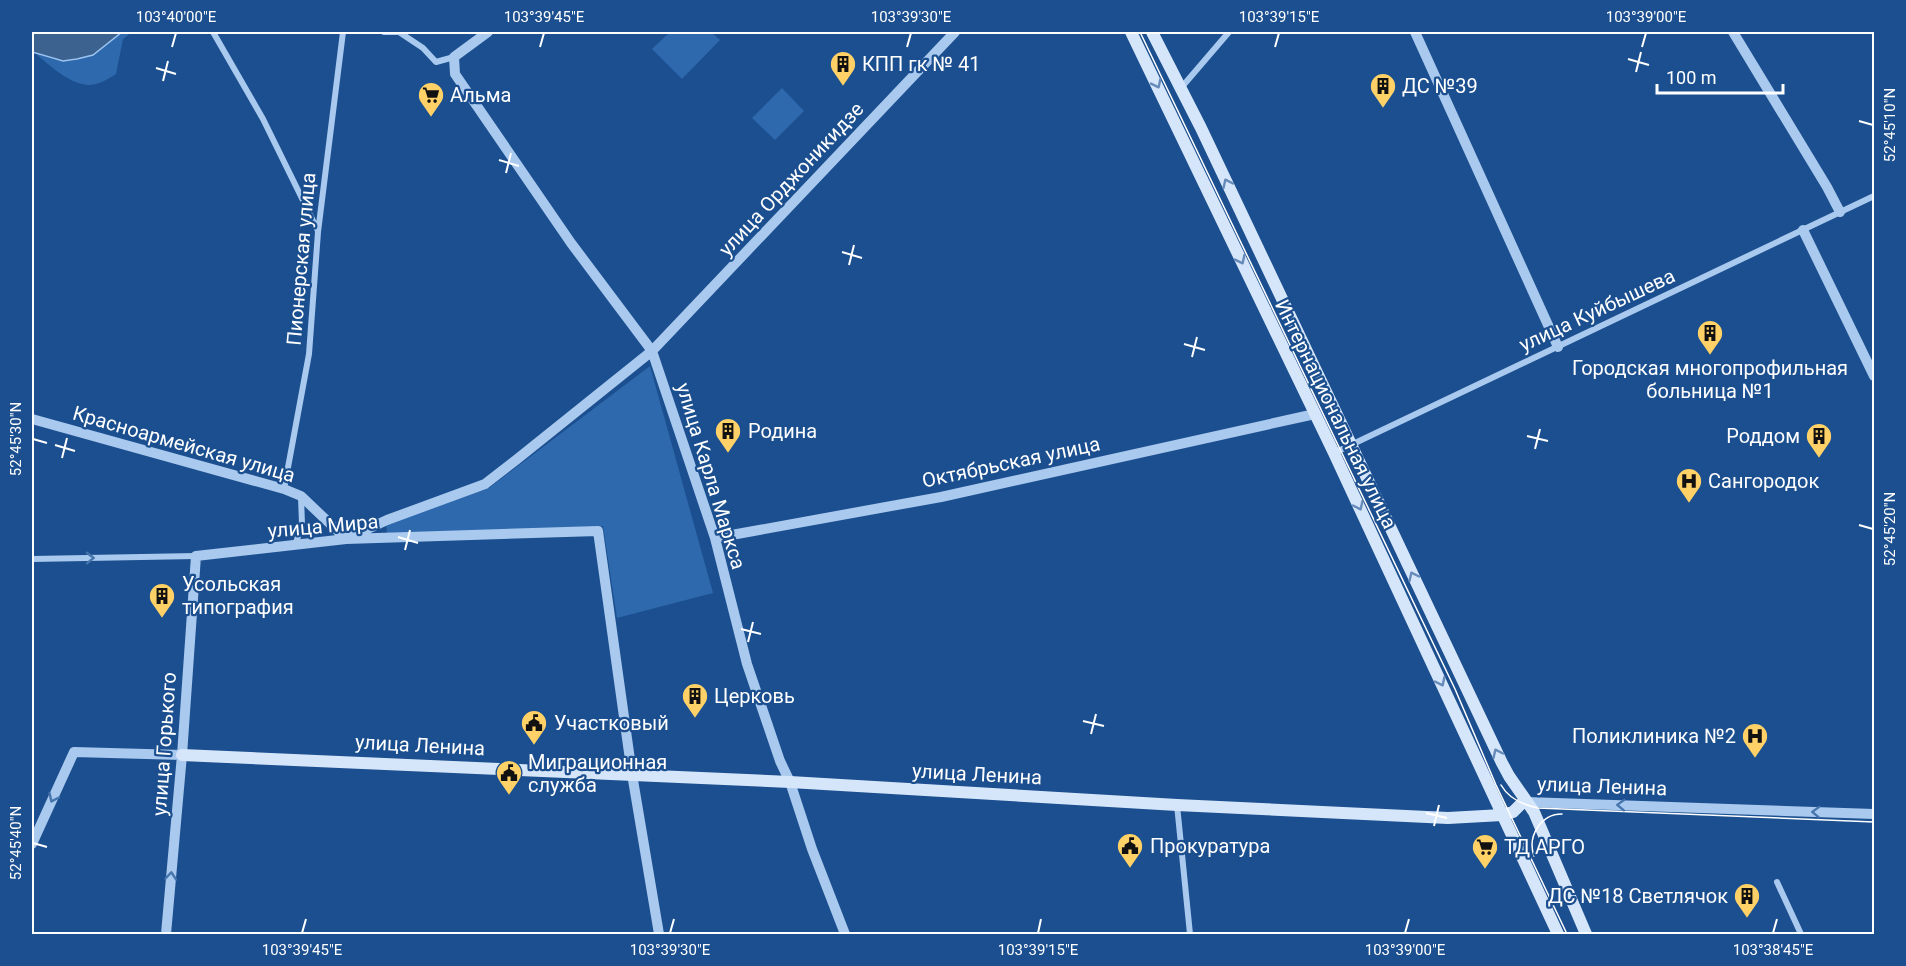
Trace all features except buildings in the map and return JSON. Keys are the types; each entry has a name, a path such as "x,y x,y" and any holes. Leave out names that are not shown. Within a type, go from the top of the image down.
{"main road":[{"name":"Интернациональная улица","path":"1131,32 1334,453 1558,934"},
{"name":"Интернациональная улица","path":"1152,32 1502,763 1534,812 1586,934"},
{"name":"улица Ленина","path":"182,755 632,774 1448,818 1513,812 1522,803 1527,802"}],"street":[{"path":"213,32 263,119 318,232"},
{"name":"Пионерская улица","path":"284,489 309,354 318,232 343,32"},
{"path":"384,32 399,32 423,48 436,62 454,57 488,32"},
{"name":"улица Орджоникидзе","path":"346,539 387,520 485,483 652,351 955,32"},
{"path":"1181,89 1230,32"},
{"path":"1415,32 1558,346"},
{"path":"1733,32 1840,212"},
{"name":"улица Карла Маркса","path":"454,57 454,74 536,195 652,351 715,538 747,664 844,934"},
{"name":"улица Куйбышева","path":"1334,453 1875,196"},
{"path":"1803,230 1875,376"},
{"name":"Октябрьская улица","path":"715,538 941,497 1314,414"},
{"name":"Красноармейская улица","path":"32,419 284,489 301,496 346,539"},
{"path":"294,546 302,524 301,496"},
{"name":"улица Мира","path":"196,556 346,539 598,531 632,774"},
{"path":"32,559 196,556"},
{"name":"улица Горького","path":"166,934 196,556"},
{"name":"улица Ленина","path":"32,844 74,752 182,755"},
{"path":"632,774 659,934"},
{"name":"улица Ленина","path":"1527,802 1875,814"},
{"path":"1177,805 1190,934"},
{"path":"1777,882 1801,934"}],"shaded area":[{"path":"32,32 122,32 93,55 63,61 32,52"},
{"path":"121,32 132,32 123,39 116,74 99,83 82,84 65,77 36,54 61,61 81,59 95,52"},
{"path":"670,32 711,32 720,40 682,79 652,49"},
{"path":"782,88 804,111 775,140 752,118"},
{"path":"650,366 713,593 617,618 603,526 387,535 386,524 489,488"}],"tram line":[{"path":"1140,32 1455,689 1496,785 1567,934"},
{"path":"1501,785 1517,801 1538,808 1874,822"},
{"path":"1534,856 1532,848 1534,834 1542,822 1554,815 1562,814"}],"place":[{"name":"КПП гк № 41","path":"843,87"},
{"name":"ДС №39","path":"1383,109"},
{"name":"Альма","path":"431,118"},
{"name":"Городская многопрофильная больница №1","path":"1710,356"},
{"name":"Родина","path":"728,454"},
{"name":"Роддом","path":"1819,459"},
{"name":"Сангородок","path":"1689,504"},
{"name":"Усольская типография","path":"162,619"},
{"name":"Церковь","path":"695,719"},
{"name":"Участковый","path":"534,746"},
{"name":"Поликлиника №2","path":"1755,759"},
{"name":"Миграционная служба","path":"509,796"},
{"name":"Прокуратура","path":"1130,869"},
{"name":"ТД АРГО","path":"1485,870"},
{"name":"ДС №18 Светлячок","path":"1747,919"}]}
